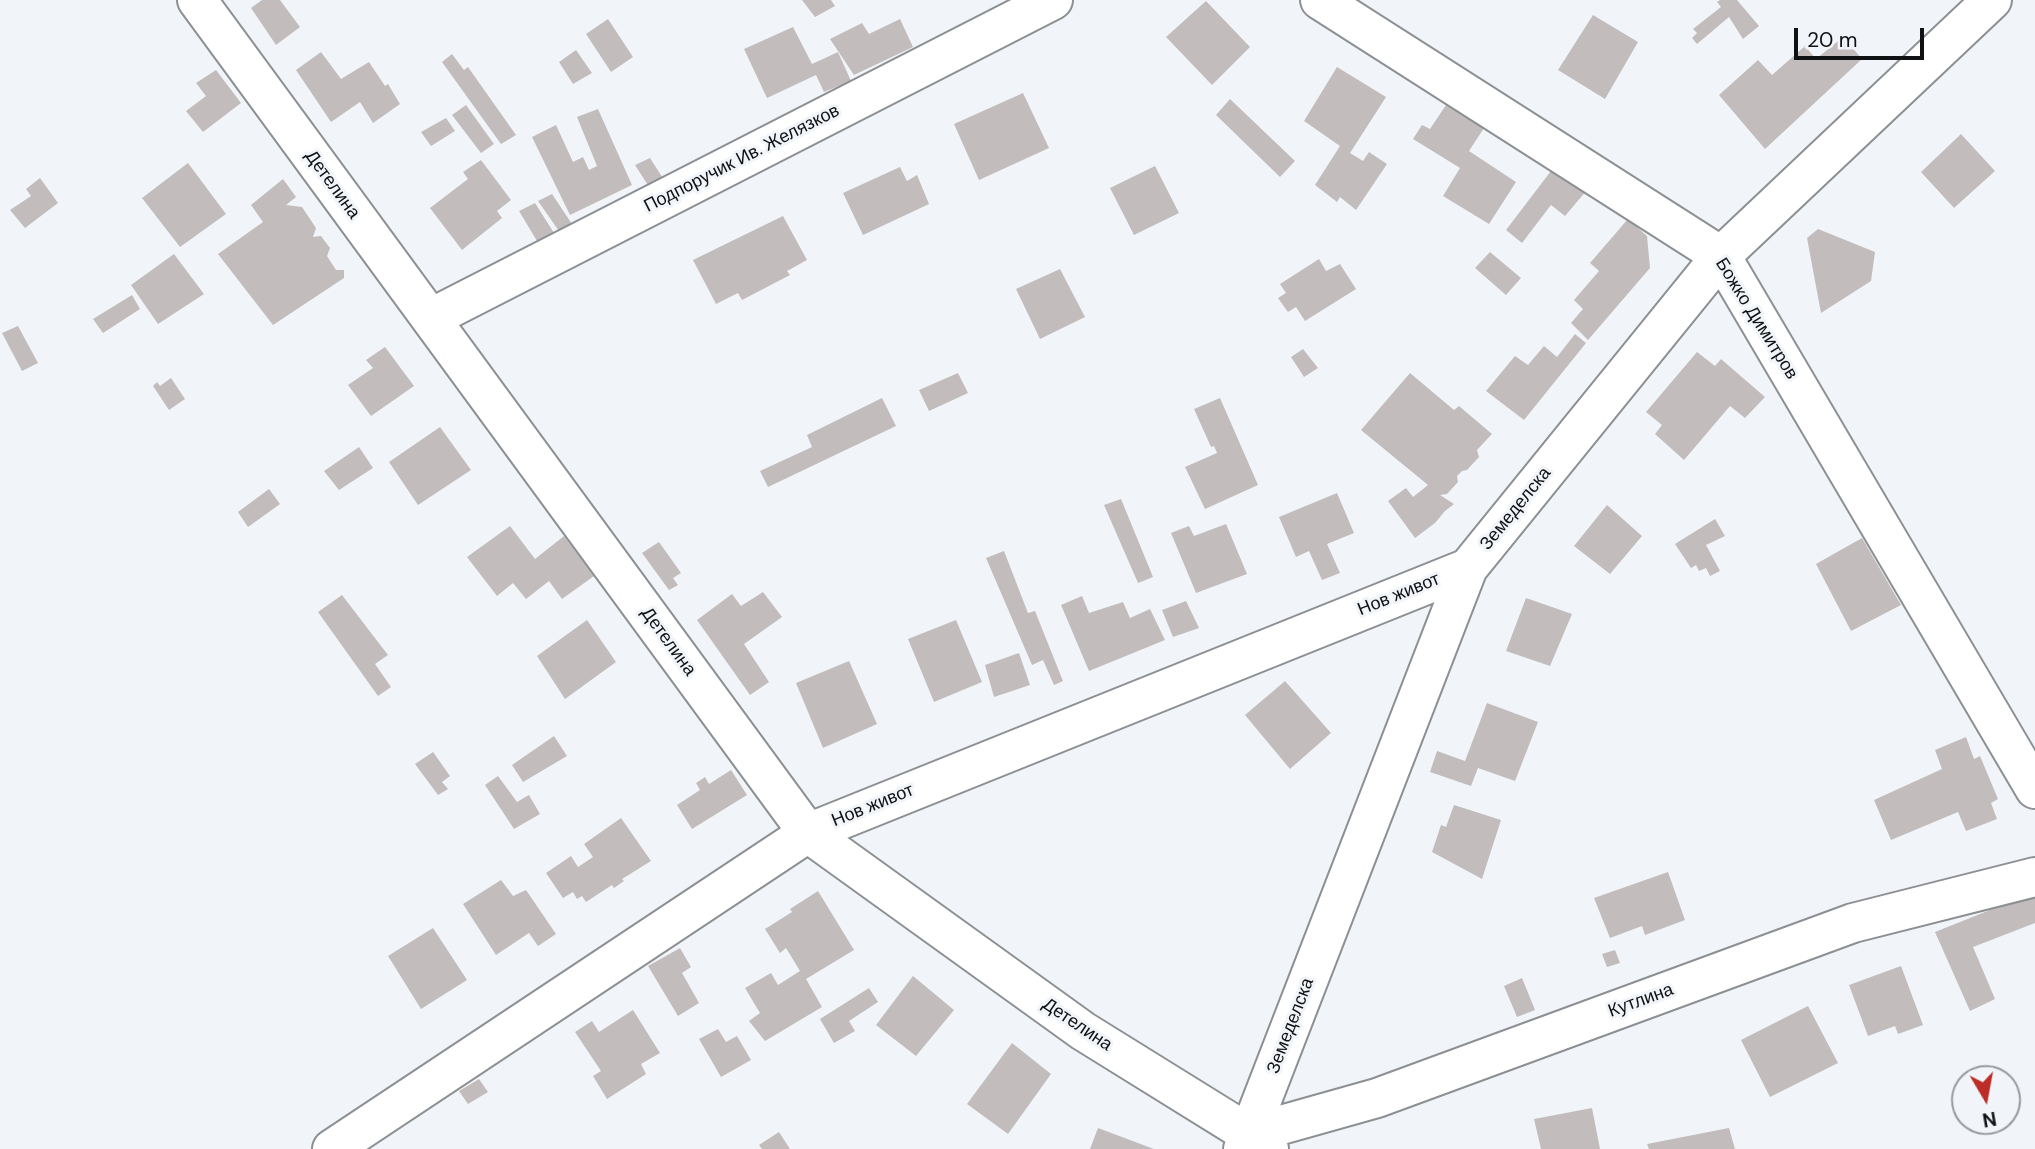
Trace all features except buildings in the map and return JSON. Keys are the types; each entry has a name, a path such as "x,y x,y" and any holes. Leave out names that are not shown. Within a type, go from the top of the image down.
{"street":[{"name":"Детелина","path":"197,0 808,833 1083,1031 1254,1144"},
{"name":"Подпоручик Ив. Желязков","path":"430,318 1053,0"},
{"name":"Божко Димитров","path":"1320,0 1721,256 2035,789"},
{"name":"Земеделска","path":"1254,1144 1468,568 1721,256 1992,0"},
{"name":"Нов живот","path":"332,1149 808,833 1468,568"},
{"name":"Кутлина","path":"1254,1144 1853,923 2035,877"}]}
